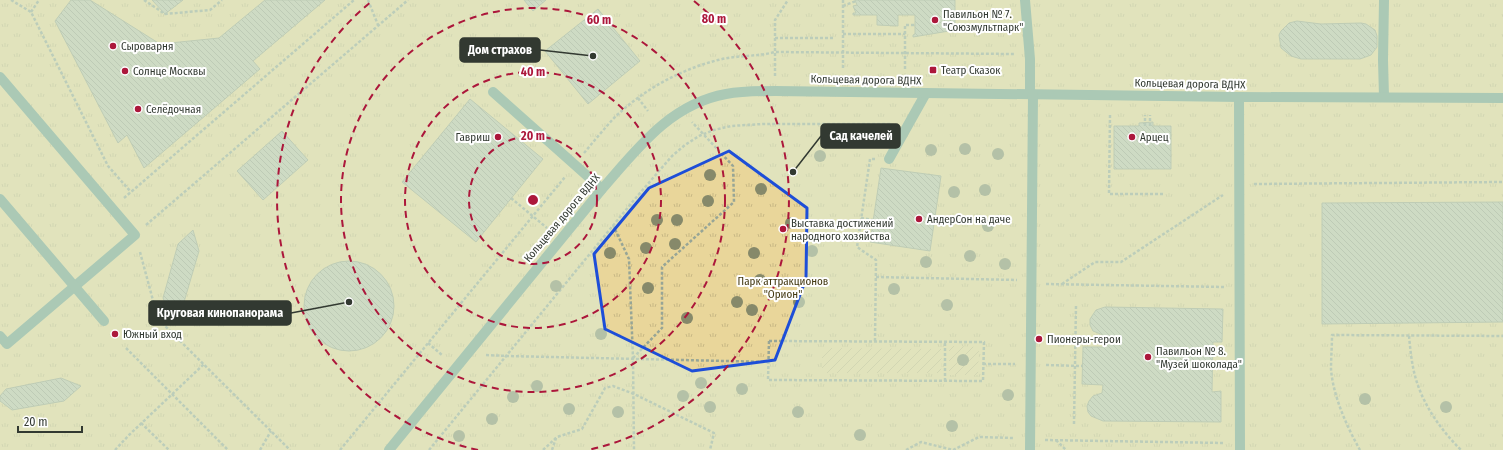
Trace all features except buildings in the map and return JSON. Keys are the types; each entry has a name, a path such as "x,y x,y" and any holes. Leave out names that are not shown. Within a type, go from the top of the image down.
{"street":[{"path":"1025,0 1030,59 1031,94 1030,450"},
{"path":"1384,0 1384,97"},
{"path":"0,77 135,235 7,344 0,336"},
{"name":"Кольцевая дорога ВДНХ","path":"389,450 602,189 651,134 666,121 684,109 705,100 725,94 775,91 1239,97 1503,98"},
{"path":"493,92 602,189"},
{"path":"889,159 926,93"},
{"path":"1239,97 1240,446"},
{"path":"0,199 104,321"}],"path":[{"path":"11,0 31,12 108,166 131,192"},
{"path":"31,12 39,0"},
{"path":"144,0 166,14 210,10 222,0"},
{"path":"112,208 354,0"},
{"path":"368,0 378,25"},
{"path":"290,450 158,319 135,235 408,0"},
{"path":"775,91 775,20 788,0"},
{"path":"843,0 843,68"},
{"path":"843,6 856,2"},
{"path":"905,69 905,25 915,25"},
{"path":"843,34 905,34"},
{"path":"775,38 833,38"},
{"path":"341,450 532,216 611,122 638,98 663,82 693,68 718,60 740,56 764,55 775,52 1020,55 1030,59"},
{"path":"638,98 648,111"},
{"path":"633,358 662,328 662,267 734,202 733,166 691,121 684,109"},
{"path":"1110,115 1109,194 1165,194"},
{"path":"1145,115 1145,126"},
{"path":"1150,115 1150,126"},
{"path":"429,450 613,225 672,156 685,145 703,134 731,126 746,124 900,124"},
{"path":"875,341 876,260 857,247 870,159 889,159"},
{"path":"1062,284 1095,262 1121,262 1239,184 1503,182"},
{"path":"511,198 547,228"},
{"path":"861,218 873,220"},
{"path":"613,225 629,259 634,394 634,450"},
{"path":"876,277 1062,284 1239,287"},
{"path":"1074,424 1076,305"},
{"path":"1360,450 1346,422 1336,389 1332,370 1332,335 1503,336"},
{"path":"1409,336 1413,368 1429,410 1440,427 1461,450"},
{"path":"769,341 945,341 984,342 984,381 768,380 769,341"},
{"path":"945,341 945,381"},
{"path":"428,343 442,355"},
{"path":"126,348 228,450"},
{"path":"468,353 507,356 768,362"},
{"path":"115,450 123,440 204,364"},
{"path":"1047,365 1082,366"},
{"path":"543,450 557,437 582,429 605,388 613,386 634,394 714,433 710,450"},
{"path":"141,423 169,450"},
{"path":"260,450 271,431"},
{"path":"552,450 557,437"},
{"path":"906,450 921,442 953,450 979,437 1240,446"},
{"path":"1056,440 1066,450"}],"highlighted area":[{"path":"729,151 807,208 806,279 775,360 692,371 605,329 594,254 649,188"}],"green space":[{"name":"Выставка достижений народного хозяйства","path":"0,0 1503,0 1503,450 0,450"},
{"path":"949,346 979,347 978,375 949,375"},
{"path":"822,348 942,349 941,373 822,373"}],"place":[{"name":"Павильон № 7. \"Союзмультпарк\"","path":"935,20"},
{"name":"Сыроварня","path":"113,46"},
{"name":"Дом страхов","path":"593,56"},
{"name":"Театр Сказок","path":"933,70"},
{"name":"Солнце Москвы","path":"125,71"},
{"name":"Селёдочная","path":"138,109"},
{"name":"Гавриш","path":"498,137"},
{"name":"Арцец","path":"1132,137"},
{"name":"Сад качелей","path":"793,172"},
{"name":"АндерСон на даче","path":"919,219"},
{"name":"Выставка достижений народного хозяйства","path":"783,229"},
{"name":"Круговая кинопанорама","path":"349,302"},
{"name":"Южный вход","path":"115,334"},
{"name":"Пионеры-герои","path":"1039,339"},
{"name":"Павильон № 8. \"Музей шоколада\"","path":"1148,357"}],"park label":[{"name":"Парк аттракционов \"Орион\"","path":"783,287"}]}
